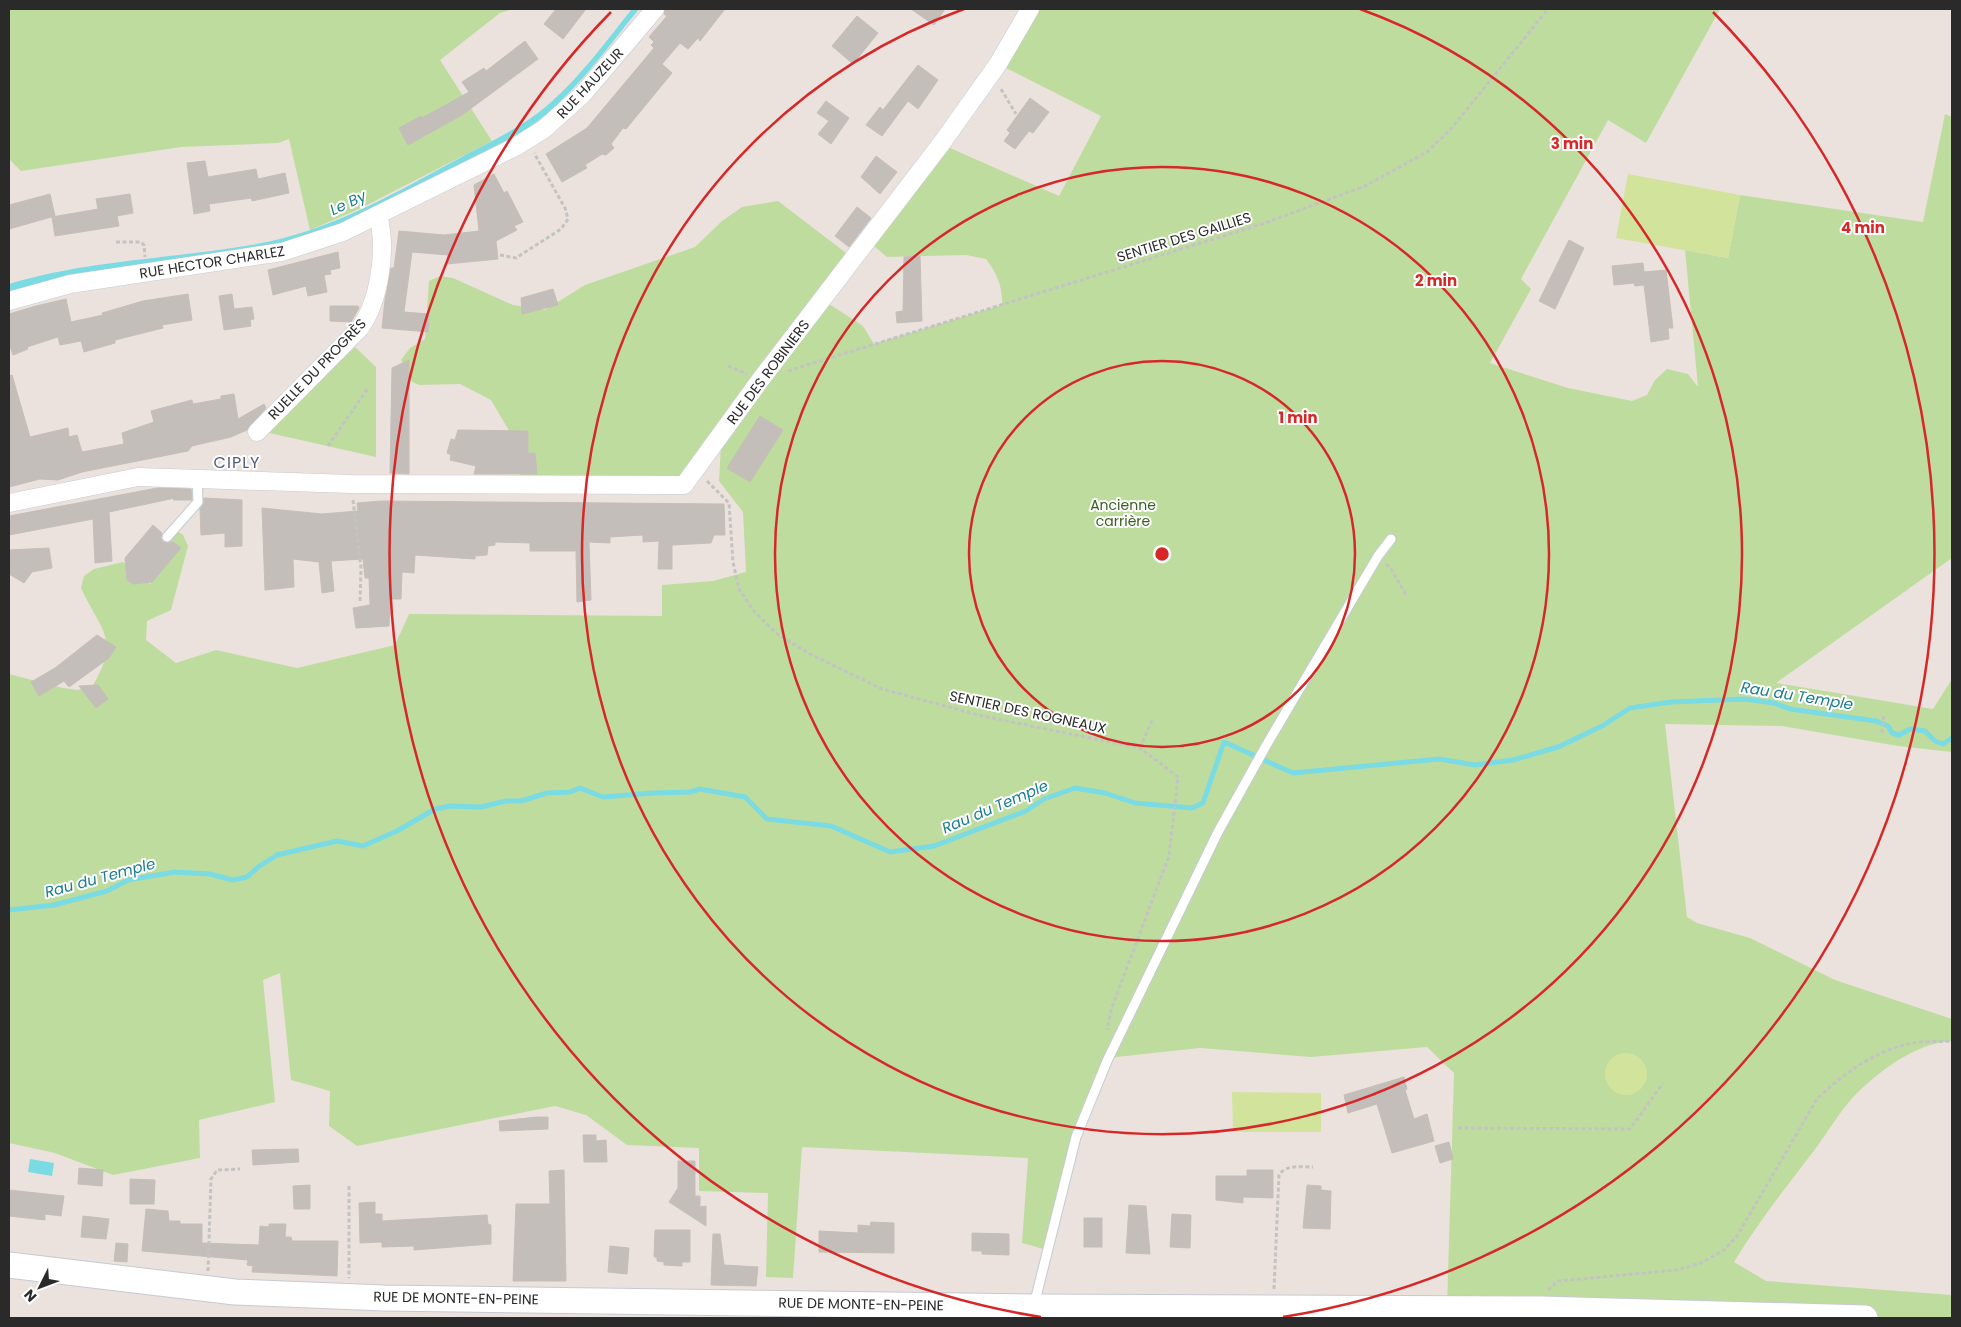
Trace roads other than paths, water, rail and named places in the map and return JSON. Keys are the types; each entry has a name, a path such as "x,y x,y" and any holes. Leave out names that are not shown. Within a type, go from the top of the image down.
{"main road":[{"name":"RUE DE MONTE-EN-PEINE","path":"9,1265 208,1289 350,1296 1033,1307 1540,1309 1865,1318"}],"street":[{"name":"RUE HAUZEUR","path":"520,144 565,112 655,9"},
{"name":"RUE DES ROBINIERS","path":"197,479 351,484 684,485 761,380 941,144 998,64 1030,9"},
{"name":"RUE HECTOR CHARLEZ","path":"9,301 70,284 282,252 343,232 520,144"},
{"name":"RUELLE DU PROGRÈS","path":"257,432 360,328 369,316 384,243 378,215"},
{"path":"9,503 138,477 197,479"}],"lane":[{"path":"168,537 198,502 197,479"},
{"path":"1033,1307 1076,1137 1107,1061 1135,1007 1194,879 1267,744 1378,556 1391,539"}],"water":[{"path":"632,9 639,9 584,77 536,122 519,134 361,215 295,242 95,272 9,292 9,284 69,270 221,250 280,239 308,231 362,209 521,125 541,111 583,70"},
{"path":"30,1159 54,1163 52,1176 28,1172"}],"waterway":[{"name":"Rau du Temple","path":"9,910 54,905 107,891 128,880 175,872 210,874 233,880 247,877 258,867 277,855 337,841 363,846 397,831 435,809 450,806 481,807 506,801 521,801 547,793 570,792 580,788 603,797 690,792 700,789 745,797 767,819 831,826 890,852 934,846 1026,811 1044,799 1075,788 1105,793 1135,803 1192,808 1203,803 1224,742 1293,773 1439,759 1475,765 1513,760 1558,747 1602,726 1630,708 1671,702 1744,699 1774,703 1790,709 1876,721 1888,726 1892,733 1899,735 1910,729 1925,731 1935,741 1943,744 1952,738"}],"district":[{"name":"CIPLY","path":"237,462"}],"water label":[{"name":"Le By","path":"348,203"}],"park label":[{"name":"Ancienne carrière","path":"1123,514"}]}
